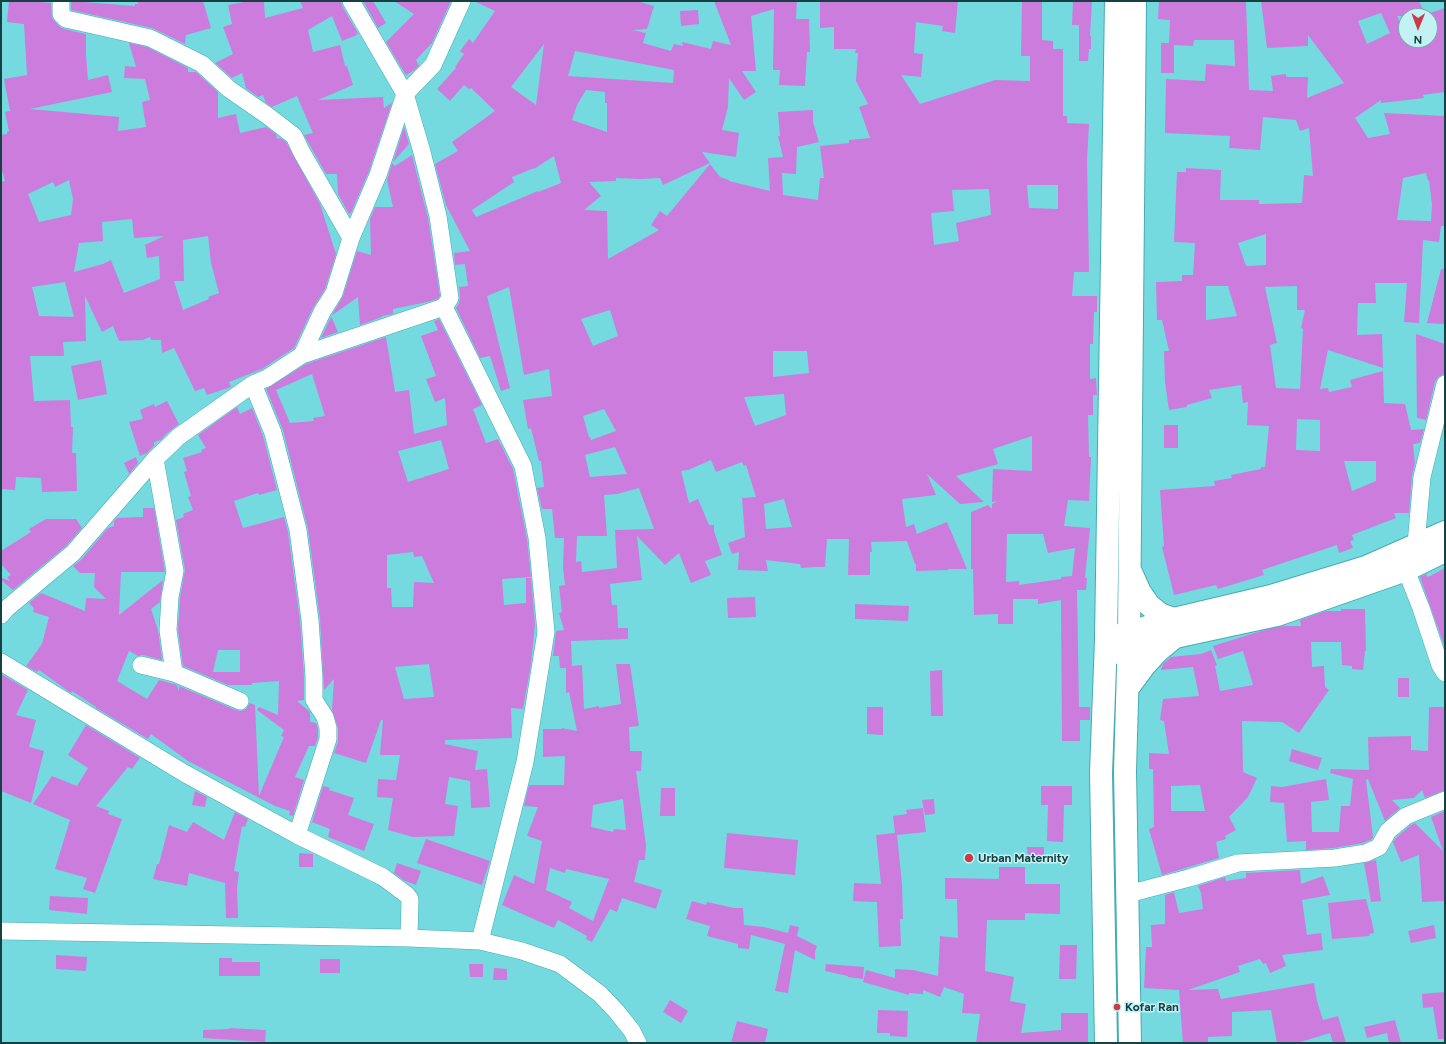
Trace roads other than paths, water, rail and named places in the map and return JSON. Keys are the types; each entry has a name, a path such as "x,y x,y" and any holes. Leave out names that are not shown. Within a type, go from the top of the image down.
{"main road":[{"path":"1106,1043 1102,773 1106,647 1116,1"},
{"path":"1130,1043 1126,771 1130,570 1135,1"},
{"path":"1106,647 1175,628 1271,596 1366,567 1445,532"},
{"path":"1128,688 1175,628 1276,615 1406,570 1445,551"},
{"path":"1130,570 1140,592 1149,605 1175,628"}],"street":[{"path":"60,1 60,14 66,19 150,38 202,64 229,89 294,136 301,151 351,238"},
{"path":"2,606 73,553 156,459 178,437 252,384 267,378 302,355 444,307 450,298 438,216 422,152 405,94 351,1"},
{"path":"302,355 322,312 334,293 351,238 378,175 405,94 433,65 462,1"},
{"path":"444,307 523,466 537,538 546,632 525,762 480,941"},
{"path":"252,384 273,433 298,530 310,620 314,700 325,717 328,728 328,739 297,835"},
{"path":"1416,544 1422,477 1445,384"},
{"path":"156,459 175,571 170,598 168,630 174,673"},
{"path":"1406,570 1421,608 1433,648 1440,665 1445,672"},
{"path":"1,662 184,773 297,835 383,876 410,899 409,938"},
{"path":"141,665 174,673 240,701"},
{"path":"1128,894 1238,863 1335,858 1366,853 1379,847 1388,831 1406,816 1445,800"},
{"path":"1,931 409,938 480,941 522,951 560,964 600,994 632,1031 638,1043"}],"place":[{"name":"Urban Maternity","path":"969,858"},
{"name":"Kofar Ran","path":"1117,1007"}]}
